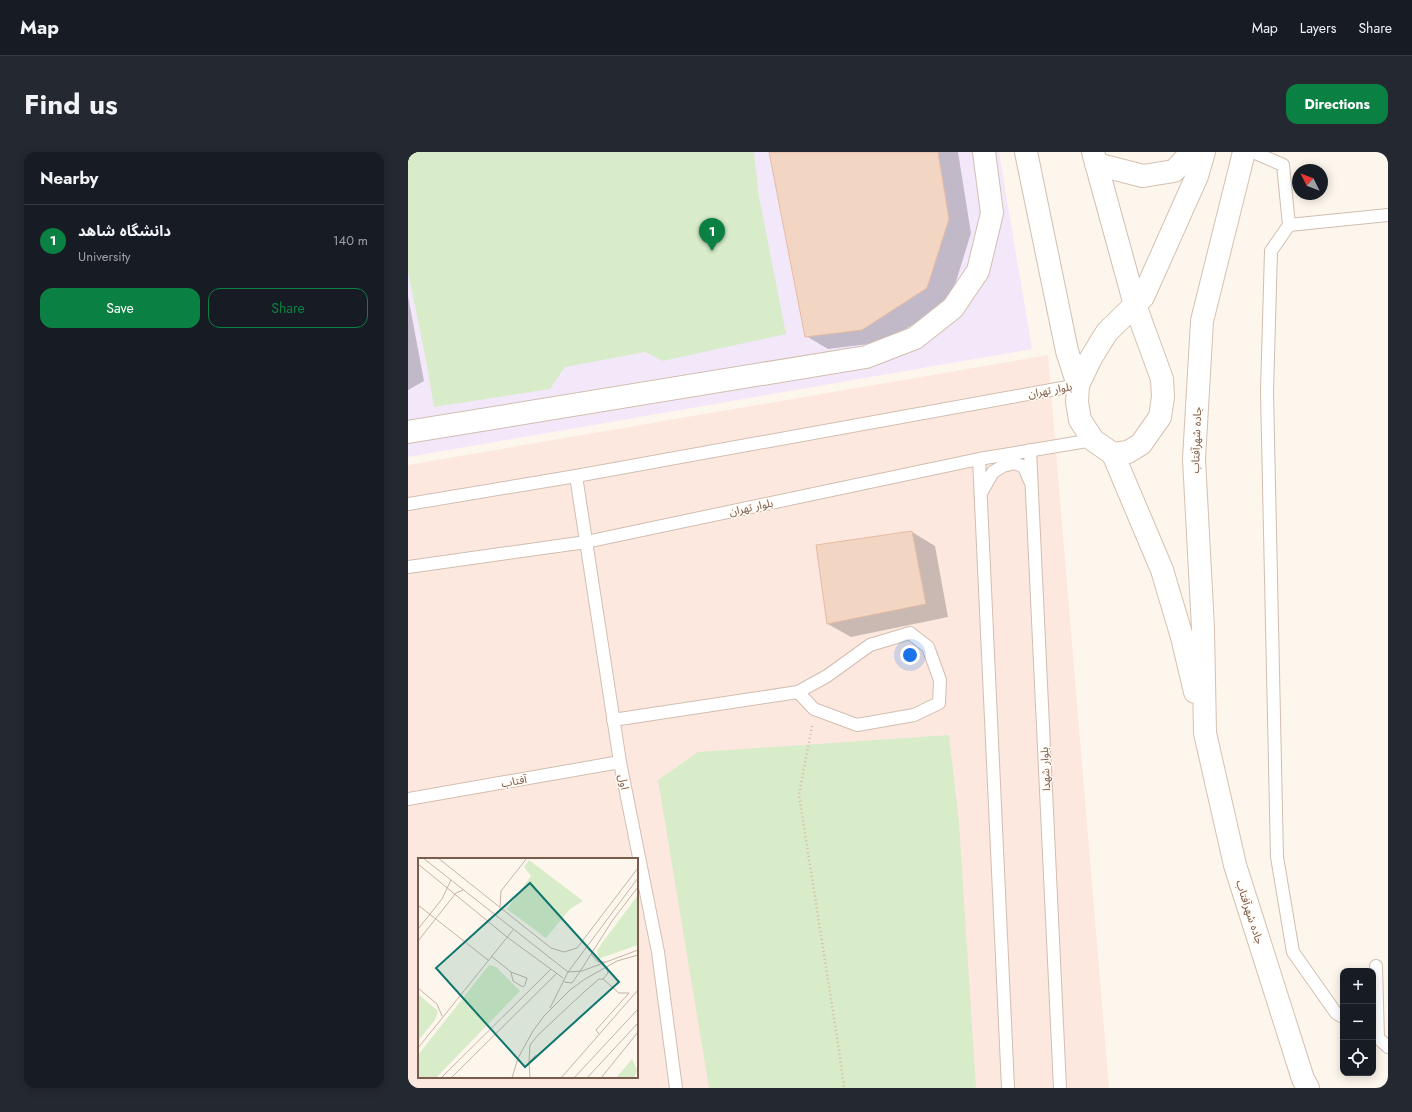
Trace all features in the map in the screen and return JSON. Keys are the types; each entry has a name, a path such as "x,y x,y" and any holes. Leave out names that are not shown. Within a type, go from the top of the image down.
{"main road":[{"path":"408,432 866,357 915,338 954,308 978,271 992,213 984,152"},
{"path":"1026,152 1068,351 1078,384 1077,402 1080,420 1093,440 1113,454 1128,452 1141,444 1160,417 1163,397 1162,379 1135,305 1095,158"},
{"path":"1095,158 1143,176 1174,171 1192,152"},
{"path":"1078,384 1090,358 1107,332 1143,297 1197,176 1204,152"},
{"name":"جاده شهرآفتاب","path":"1205,733 1203,628 1194,460 1202,321 1244,152"},
{"name":"جاده شهرآفتاب","path":"1113,454 1162,570 1182,637 1235,864 1303,1079 1308,1088"}],"lane":[{"path":"1253,152 1283,166 1289,225 1271,251 1268,392 1277,858 1293,952 1336,1013 1340,1015"},
{"path":"1289,225 1388,215"},
{"name":"بلوار تهران","path":"408,504 576,476 1078,384"},
{"name":"بلوار تهران","path":"408,567 586,542 979,459 1093,440"},
{"name":"بلوار شهدا","path":"1030,450 1060,1088"},
{"path":"979,459 1008,1088"},
{"path":"981,493 993,472 1003,466 1015,464 1024,467 1032,484"},
{"name":"اول","path":"576,476 620,762 658,952 676,1088"},
{"path":"614,720 798,692 827,676 870,645 910,633 928,647 940,680 939,704 914,715 858,725 814,709 798,692"},
{"name":"آفتاب","path":"408,799 620,762"},
{"path":"1376,966 1376,1004"},
{"path":"1376,1036 1388,1047"}],"path":[{"path":"814,709 800,795 844,1088"}],"shaded area":[{"path":"408,152 999,152 1032,349 408,457"},
{"path":"1048,355 1109,1088 408,1088 408,465"}],"green space":[{"path":"408,152 754,152 759,197 786,334 663,361 645,352 565,367 550,389 434,407 408,272"},
{"path":"949,735 959,822 976,1088 709,1088 658,780 698,752"}],"building":[{"path":"769,152 938,152 949,219 927,288 862,330 805,337"},
{"path":"912,531 926,604 827,624 816,545"}],"place":[{"name":"دانشگاه شاهد","path":"712,251"}]}
